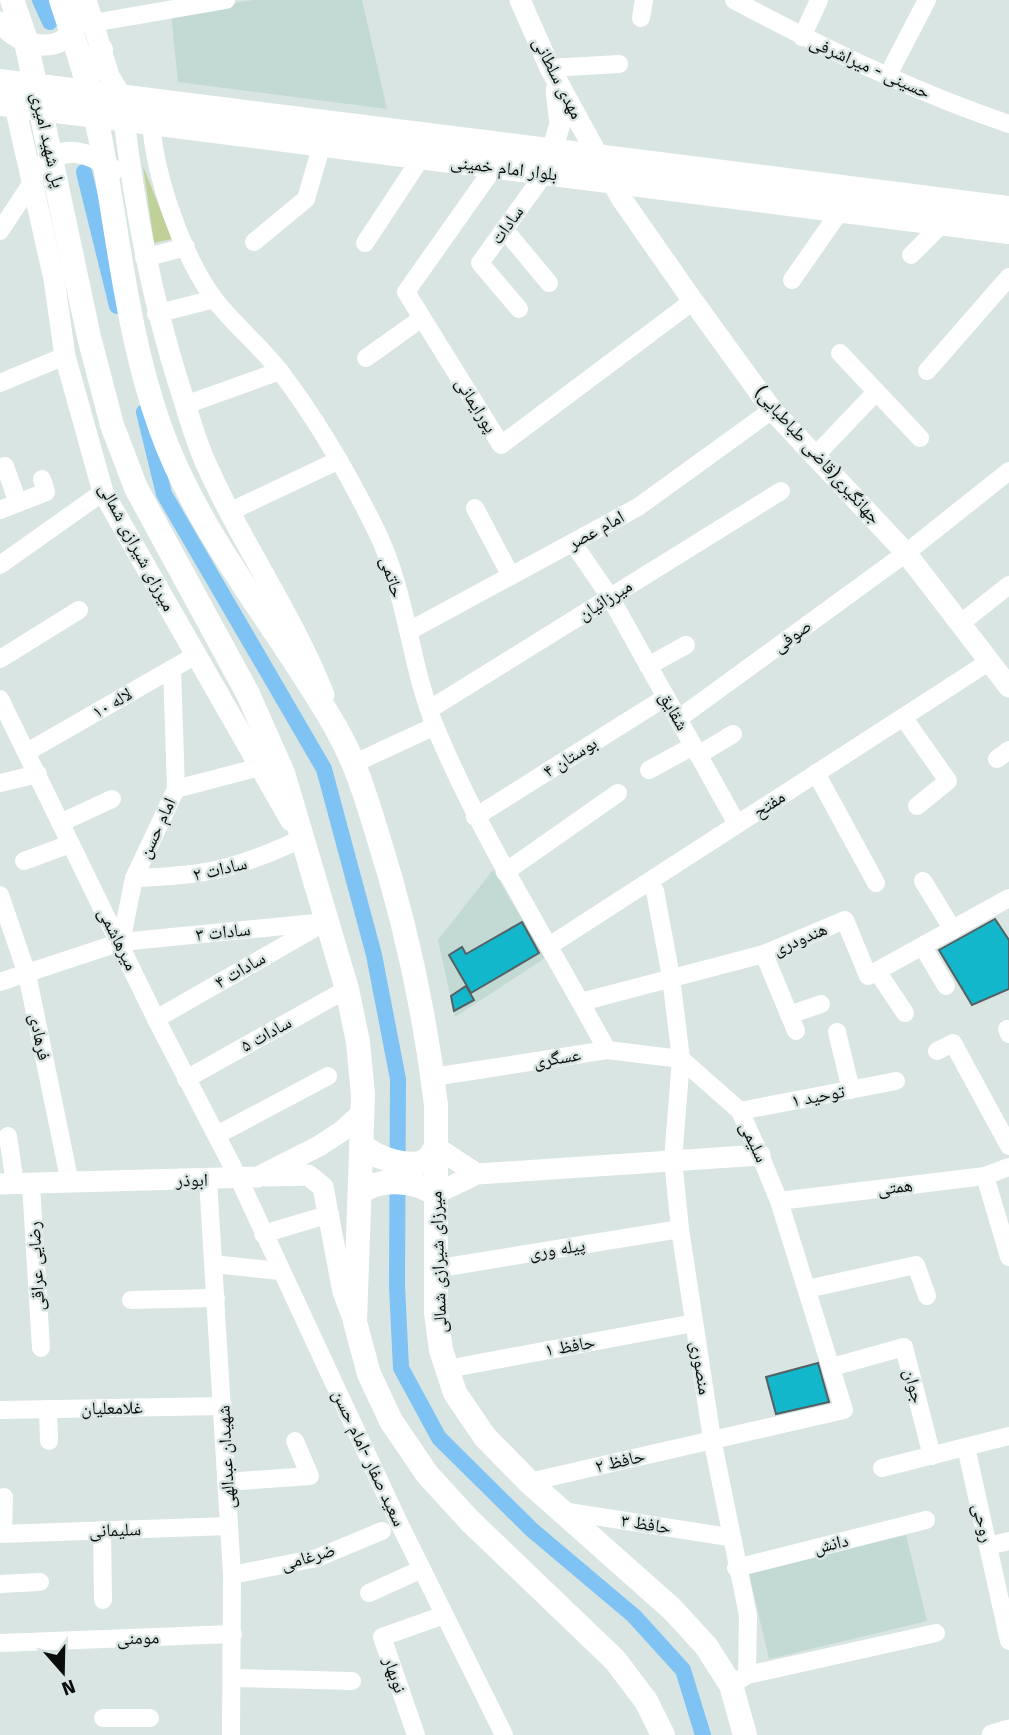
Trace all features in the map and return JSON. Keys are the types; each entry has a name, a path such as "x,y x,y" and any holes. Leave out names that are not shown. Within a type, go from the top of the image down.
{"main road":[{"name":"پل شهید امیری","path":"12,0 25,37 79,281"},
{"name":"میرزای شیرازی شمالی","path":"61,0 80,55 99,134 123,272 160,425 184,483 337,730 353,764 385,857 406,937 433,1077 428,1172 436,1313 447,1369 455,1393 485,1437 529,1482 671,1609 739,1680 745,1735"},
{"path":"51,110 79,90 101,50"},
{"name":"بلوار امام خمینی","path":"0,81 120,94 548,161 612,181 848,200 1009,208"},
{"name":"بلوار امام خمینی","path":"8,105 495,166 598,155 848,200 943,223 1009,232"},
{"name":"میرزای شیرازی شمالی","path":"79,281 89,337 112,425 136,488 248,694 283,772 325,922 347,989 358,1042 370,1170 355,1322 369,1374 391,1421 427,1474 470,1521 615,1660 646,1701 663,1735"},
{"path":"370,1170 428,1172"}],"street":[{"path":"0,22 18,40 29,46 50,45 66,38 78,23 85,0"},
{"path":"85,0 109,76 120,94"},
{"path":"93,23 226,0"},
{"name":"مهدی سلطانی","path":"520,0 550,68 612,181"},
{"name":"حسینی - میراشرفی","path":"734,0 802,37 887,77 1007,120"},
{"path":"802,37 819,0"},
{"path":"887,77 927,0"},
{"path":"548,161 557,138 561,111 550,68 619,64"},
{"name":"میرزای شیرازی شمالی","path":"8,105 33,181 54,279 65,356 103,492 301,839"},
{"name":"میرزای شیرازی شمالی","path":"124,119 133,197 156,314 203,458 229,512 312,662 337,730"},
{"name":"حاتمی","path":"151,122 153,155 186,247 214,299 280,371 339,460 378,534 409,631 432,718 475,817 607,1050"},
{"path":"254,242 306,199 322,144"},
{"path":"0,231 46,163 57,155 70,151 85,153 112,168 133,197"},
{"path":"365,243 421,158"},
{"name":"سادات","path":"519,309 480,263 548,161"},
{"name":"پورایمانی","path":"495,166 406,292 501,445 693,301"},
{"name":"جهانگیری(قاضی طباطبایی)","path":"612,181 693,301 772,410 906,553 1007,682"},
{"path":"792,280 848,200"},
{"path":"911,255 943,223"},
{"path":"504,229 549,283"},
{"path":"145,258 186,247"},
{"path":"927,370 1006,288"},
{"path":"156,314 214,299"},
{"path":"366,358 422,318"},
{"path":"840,353 920,438"},
{"path":"0,383 65,356"},
{"path":"185,404 280,371"},
{"path":"816,455 876,392"},
{"name":"امام عصر","path":"409,631 638,507 772,410"},
{"path":"229,512 339,460"},
{"path":"5,466 18,503"},
{"name":"صوفی","path":"678,719 906,553 1009,471"},
{"path":"0,510 46,492 42,479"},
{"name":"میرزائیان","path":"353,764 432,718 610,597 781,491"},
{"path":"0,565 103,492"},
{"path":"475,508 511,576"},
{"name":"شقایق","path":"573,543 610,597 737,824"},
{"path":"961,623 1009,585"},
{"path":"0,659 79,610"},
{"path":"648,666 686,645"},
{"name":"لاله ۱۰","path":"27,752 196,655"},
{"name":"مفتح","path":"549,946 990,661"},
{"name":"امام حسن","path":"121,942 134,878 176,789 172,669"},
{"name":"بوستان ۴","path":"475,817 666,697"},
{"name":"میرهاشمی","path":"0,699 186,1079 217,1135 249,1178"},
{"path":"903,717 948,780 917,806"},
{"path":"649,770 733,734"},
{"path":"176,789 260,766"},
{"path":"816,773 876,883"},
{"path":"0,783 38,774"},
{"path":"505,872 618,793"},
{"path":"60,823 112,799"},
{"name":"سادات ۲","path":"134,878 191,876 250,863 301,839"},
{"path":"24,861 70,844"},
{"path":"923,881 953,930"},
{"path":"655,891 671,977 681,1059"},
{"path":"905,1013 877,971 1009,898"},
{"name":"فرهادی","path":"1,901 27,974 70,1183"},
{"name":"هندودری","path":"581,1002 764,954 845,920 868,976 877,971"},
{"name":"سادات ۳","path":"0,982 121,942 325,922"},
{"name":"سادات ۴","path":"156,1019 325,922"},
{"path":"923,947 946,986"},
{"path":"764,954 793,1023 821,1004"},
{"name":"سادات ۵","path":"186,1079 347,989"},
{"path":"837,1032 837,1063 851,1090"},
{"path":"937,1051 953,1043 1009,1146"},
{"name":"عسگری","path":"433,1077 607,1050 681,1059"},
{"name":"سلیمی","path":"681,1059 740,1111 760,1154 779,1200 844,1410"},
{"name":"منصوری","path":"681,1059 673,1160 680,1229 712,1440 729,1537 748,1615 739,1680"},
{"path":"217,1135 328,1076"},
{"name":"توحید ۱","path":"740,1111 896,1081"},
{"name":"ابوذر","path":"15,1184 249,1178 319,1146 342,1131 364,1111"},
{"name":"رضایی عراقی","path":"8,1136 41,1348"},
{"path":"428,1172 477,1174 760,1154"},
{"name":"همتی","path":"779,1200 985,1175 1009,1167"},
{"path":"428,1172 477,1174"},
{"path":"249,1178 308,1175 317,1179 323,1187 343,1292 355,1322"},
{"path":"985,1175 1009,1257"},
{"name":"سعید صفار -امام حسن","path":"249,1178 263,1234 280,1271 444,1615 505,1735"},
{"name":"شهیدان عبدالهی","path":"208,1180 232,1575 234,1678 231,1735"},
{"path":"263,1234 330,1214"},
{"name":"پیله وری","path":"434,1269 680,1229"},
{"path":"213,1264 280,1271"},
{"path":"807,1289 916,1265 927,1296"},
{"path":"131,1300 216,1298"},
{"name":"حافظ ۱","path":"447,1369 694,1323"},
{"name":"جوان","path":"832,1367 903,1339 932,1456"},
{"name":"غلامعلیان","path":"0,1410 223,1406"},
{"path":"48,1409 49,1441"},
{"name":"حافظ ۲","path":"529,1482 844,1410"},
{"path":"882,1468 1009,1436"},
{"path":"226,1482 310,1476 295,1441"},
{"name":"روحی","path":"966,1447 1005,1608 1009,1641"},
{"path":"2,1534 4,1497"},
{"name":"حافظ ۳","path":"562,1511 729,1537"},
{"name":"دانش","path":"736,1568 926,1520"},
{"name":"سلیمانی","path":"2,1534 229,1526"},
{"path":"102,1530 103,1600"},
{"name":"ضرغامی","path":"232,1575 317,1558 382,1531"},
{"path":"988,1546 1009,1541"},
{"path":"369,1593 422,1569"},
{"path":"0,1584 40,1582"},
{"name":"نوبهار","path":"416,1735 382,1637 444,1615"},
{"path":"739,1680 936,1633"},
{"name":"مومنی","path":"0,1643 233,1634"},
{"path":"234,1678 352,1681"},
{"path":"103,1718 139,1724"},
{"path":"992,1735 1009,1730"}],"shaded area":[{"path":"253,0 362,0 387,109 178,82 171,13"},
{"path":"493,870 545,958 455,1017 438,940"},
{"path":"906,1535 927,1621 769,1659 749,1574"}],"green space":[{"path":"143,166 172,239 154,243"}],"building":[{"path":"995,919 1009,940 1009,989 972,1005 939,950"},
{"path":"522,922 539,953 471,993 449,955 462,947 466,954"},
{"path":"466,986 474,1000 454,1011 451,996"},
{"path":"818,1363 829,1402 776,1414 766,1377"}],"waterway":[{"path":"40,0 50,22"},
{"path":"84,172 117,306"},
{"path":"144,412 164,494 324,769 374,955 398,1079 397,1286 401,1368 439,1438 532,1530 634,1616 683,1670 703,1735"}]}
